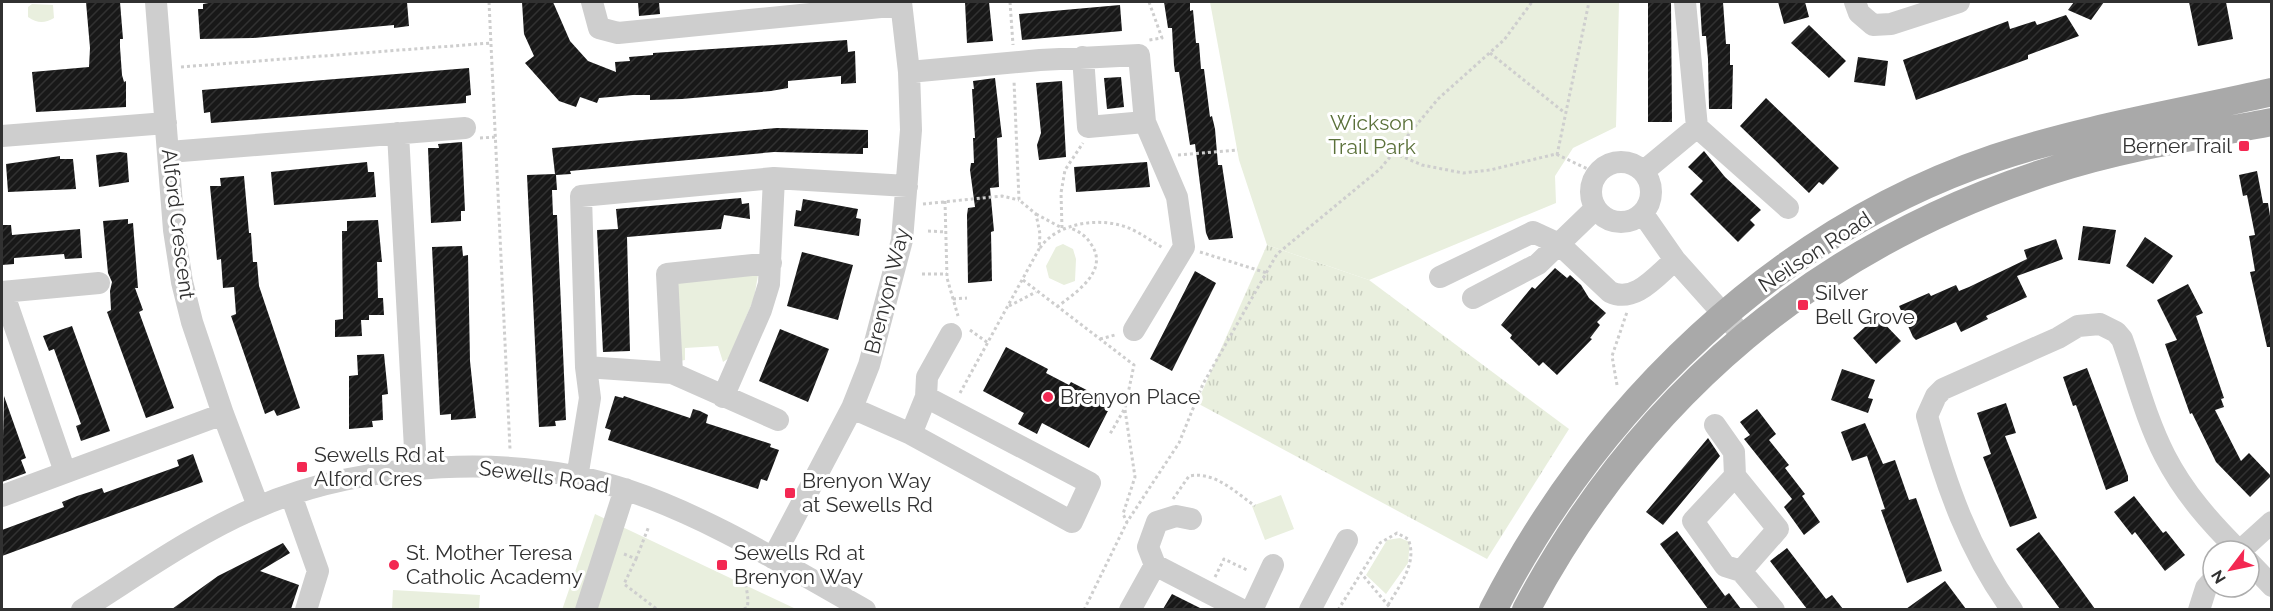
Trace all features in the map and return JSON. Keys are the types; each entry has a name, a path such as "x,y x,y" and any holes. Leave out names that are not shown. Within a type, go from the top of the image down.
{"main road":[{"name":"Neilson Road","path":"1493,609 1545,519 1604,437 1681,354 1725,315 1823,243 1887,206 1993,159 2127,123 2271,92"},
{"name":"Neilson Road","path":"1526,609 1585,510 1654,423 1743,337 1838,267 1901,231 1947,209 2064,166 2125,151 2271,122"}],"street":[{"name":"Alford Crescent","path":"156,2 174,230 182,282 192,322 223,414 258,506"},
{"path":"592,2 599,28 618,33 779,9 901,3"},
{"path":"1685,2 1697,128 1788,208"},
{"path":"1855,2 1858,14 1873,25 1891,24 1959,2"},
{"name":"Brenyon Way","path":"773,558 852,408 869,365 902,240 910,150 909,72 901,3"},
{"path":"909,72 1083,57 1139,55 1145,122 1178,196 1181,252 1134,330"},
{"path":"1083,57 1088,127 1145,122"},
{"path":"2,136 166,123"},
{"path":"169,152 465,128"},
{"path":"1644,171 1697,128"},
{"path":"398,133 417,468"},
{"path":"1619,161 1633,163 1644,171 1652,193 1643,214 1627,223 1609,221 1595,209 1590,191 1596,173 1606,164 1619,161"},
{"path":"577,478 590,398 586,367 581,196 774,178 906,196"},
{"path":"723,397 761,310 771,263 774,178"},
{"path":"1473,298 1538,264 1595,209"},
{"path":"1643,214 1675,260 1743,337"},
{"path":"1440,277 1533,232 1559,244 1610,292 1620,297 1632,295 1675,260"},
{"path":"1509,245 1527,270"},
{"path":"672,374 667,274 771,263"},
{"path":"65,472 2,292 99,283"},
{"path":"2012,609 1987,574 1969,540 1927,416 1936,396 1943,390 2058,338 2078,326 2100,324 2116,332 2122,339 2133,375 2168,461 2192,499 2229,539"},
{"path":"911,434 926,396 927,377 959,327"},
{"path":"586,367 672,374 778,420"},
{"path":"852,408 911,434 1072,522 1090,483 926,396"},
{"path":"2,496 223,414"},
{"path":"1715,425 1734,452 1735,476 1778,529 1741,571"},
{"name":"Sewells Road","path":"82,609 218,527 258,506 291,495 347,478 417,468 510,468 577,478 625,489 684,512 865,609"},
{"path":"1735,476 1693,521 1725,567 1741,571 1774,609"},
{"path":"586,609 625,489"},
{"path":"291,495 318,571 306,609"},
{"path":"1191,519 1176,516 1158,522 1148,547 1155,565 1242,609"},
{"path":"2253,539 2271,522"},
{"path":"1310,609 1347,540"},
{"path":"1130,609 1155,565"},
{"path":"1252,609 1270,571"}],"path":[{"path":"489,2 510,468"},
{"path":"1010,2 1019,200"},
{"path":"1139,55 1145,41 1161,38 1149,2"},
{"path":"1084,609 1128,522 1179,442 1203,384 1281,249 1349,197 1394,153 1438,99 1512,31 1532,2"},
{"path":"1557,155 1589,2"},
{"path":"161,70 491,43"},
{"path":"1490,53 1565,113"},
{"path":"1062,228 1061,193 1065,170 1083,143 1088,127"},
{"path":"1162,159 1173,155 1238,150"},
{"path":"1394,153 1422,165 1463,173 1490,170 1557,155 1596,173"},
{"path":"906,196 945,201 1002,196 1019,200 1036,214 1062,228 1077,231 1086,238 1094,250 1096,263 1085,284 1057,307"},
{"path":"945,201 947,274 959,327 988,343"},
{"path":"1036,214 1040,234 1039,249"},
{"path":"951,410 1039,249 1048,237 1062,228 1095,223 1121,225 1181,252 1267,273"},
{"path":"928,231 946,232"},
{"path":"922,273 947,274"},
{"path":"1023,280 1133,363 1135,369 1125,408 1110,435"},
{"path":"1005,311 1015,302 1036,292"},
{"path":"1617,385 1612,356 1632,295"},
{"path":"953,299 966,298"},
{"path":"1125,408 1135,477 1123,514 1128,522"},
{"path":"1158,522 1191,476 1214,478 1255,506"},
{"path":"650,526 624,584 658,609"},
{"path":"1344,609 1339,608 1359,572 1380,543 1397,533 1408,538 1412,547 1409,569 1388,605"},
{"path":"608,547 636,559"},
{"path":"1206,591 1224,559 1270,571"},
{"path":"1359,572 1392,609"},
{"path":"738,609 748,609 746,575"}],"green space":[{"name":"Wickson Trail Park","path":"1210,2 1619,2 1616,127 1573,148 1555,176 1556,203 1369,280 1267,245 1239,160"},
{"path":"32,4 53,5 54,18 41,22 34,21 28,17 28,7"},
{"path":"1063,244 1073,249 1076,259 1075,281 1064,285 1049,278 1046,266 1056,247"},
{"path":"1267,245 1369,280 1569,429 1487,559 1197,403"},
{"path":"758,275 754,298 729,358 723,362 718,346 685,348 685,360 680,361 677,280"},
{"path":"1281,495 1294,529 1265,540 1252,506"},
{"path":"595,514 796,609 562,610"},
{"path":"1400,538 1410,542 1408,563 1386,594 1366,575 1387,540"},
{"path":"393,590 480,595 479,609 392,609"}],"building":[{"path":"86,2 120,2 123,39 120,39 120,47 122,75 124,82 126,81 126,107 36,112 32,72 89,67 90,48"},
{"path":"214,2 407,2 409,26 394,28 394,25 253,38 200,39 198,9 203,9 203,4"},
{"path":"522,2 553,2 570,41 588,61 616,72 615,62 630,61 629,57 653,55 653,53 847,40 848,52 855,51 856,83 841,84 841,76 788,81 788,88 771,91 682,99 650,100 650,95 633,95 599,98 597,103 580,97 576,107 559,101 525,63 534,56 524,34"},
{"path":"638,2 659,2 660,14 639,16"},
{"path":"965,2 989,2 993,41 967,43"},
{"path":"1164,2 1190,2 1190,11 1193,10 1196,43 1199,43 1201,69 1204,69 1210,117 1212,116 1215,129 1218,165 1222,165 1233,238 1209,240 1206,233 1195,144 1190,145 1179,72 1175,72 1172,28 1168,28"},
{"path":"1648,2 1671,2 1672,122 1648,122"},
{"path":"1700,2 1723,2 1726,44 1730,44 1730,65 1733,65 1732,109 1709,109 1708,59 1706,36 1702,36"},
{"path":"1778,2 1805,2 1809,17 1784,24"},
{"path":"2074,2 2104,2 2091,20 2068,10"},
{"path":"2189,2 2226,2 2233,39 2198,46"},
{"path":"1120,5 1122,31 1022,40 1019,14"},
{"path":"2066,15 2079,36 2028,55 2028,59 1916,100 1903,60 2008,21 2010,29 2035,21 2037,25"},
{"path":"1809,25 1846,61 1829,78 1791,43"},
{"path":"1858,57 1888,61 1885,86 1854,82"},
{"path":"469,68 471,95 466,96 466,103 211,123 210,112 204,113 202,90"},
{"path":"1121,77 1124,107 1107,109 1104,78"},
{"path":"995,78 1002,137 997,138 999,187 990,188 994,231 991,232 992,281 968,283 967,215 968,208 975,207 970,170 971,163 974,163 973,138 975,138 973,81"},
{"path":"1062,81 1066,157 1039,160 1037,145 1041,133 1036,83"},
{"path":"1766,98 1839,168 1823,185 1819,182 1809,193 1740,126"},
{"path":"777,128 868,130 868,148 863,148 863,154 774,152 570,171 571,174 556,175 557,190 552,190 553,215 557,215 566,420 555,421 556,426 539,427 527,175 555,174 552,148"},
{"path":"462,142 465,211 461,211 461,221 431,223 428,148 439,148 438,144"},
{"path":"1704,151 1725,177 1761,210 1750,220 1755,225 1738,242 1690,194 1703,181 1688,167"},
{"path":"127,153 129,182 99,187 96,155"},
{"path":"60,156 60,159 73,159 76,189 8,192 6,164"},
{"path":"367,162 368,172 374,172 376,197 274,205 271,172"},
{"path":"1147,162 1150,187 1076,192 1074,167"},
{"path":"2257,171 2263,203 2268,203 2271,222 2271,347 2267,347 2250,272 2255,271 2249,236 2255,235 2247,195 2243,196 2239,175"},
{"path":"244,176 253,262 257,262 259,286 300,408 277,416 274,410 265,414 231,316 236,314 234,287 223,288 221,259 217,260 210,186 221,186 220,178"},
{"path":"741,198 742,204 749,203 750,219 724,215 721,229 627,237 630,351 603,352 597,230 618,229 616,209"},
{"path":"803,199 858,209 856,218 861,219 859,236 794,226 796,210 801,211"},
{"path":"128,219 128,224 133,223 138,288 135,288 143,310 139,312 174,408 146,418 107,312 111,310 112,282 108,273 103,221"},
{"path":"378,220 382,262 377,262 378,298 383,298 384,315 369,315 369,320 361,320 362,336 335,337 335,320 343,319 342,231 347,231 347,221"},
{"path":"2,225 11,225 12,235 80,229 82,258 65,259 64,254 14,258 14,264 2,265"},
{"path":"2083,226 2116,230 2110,264 2078,260"},
{"path":"2145,237 2173,256 2153,284 2126,266"},
{"path":"2056,239 2063,259 2017,276 2027,297 1986,316 1988,319 1961,332 1956,322 1916,340 1913,337 1899,306 1929,293 1931,296 1956,285 1959,291 1969,287 2027,259 2024,250"},
{"path":"462,246 463,256 468,255 470,361 476,418 451,420 451,414 440,415 432,247"},
{"path":"802,252 853,265 838,320 787,306"},
{"path":"1555,268 1567,278 1570,275 1581,285 1589,298 1606,313 1597,322 1600,325 1590,338 1592,339 1557,375 1543,362 1539,366 1510,338 1512,335 1501,325 1532,287 1535,289"},
{"path":"1195,271 1216,283 1172,371 1150,359"},
{"path":"2188,284 2203,313 2196,316 2224,398 2221,399 2224,407 2215,410 2241,461 2249,453 2271,476 2250,497 2216,462 2192,413 2190,414 2165,344 2177,340 2157,300"},
{"path":"1877,316 1901,341 1876,364 1853,338"},
{"path":"72,326 110,431 81,441 76,426 81,424 54,349 49,351 43,336"},
{"path":"780,329 829,349 808,402 759,381"},
{"name":"Brenyon Place","path":"1006,347 1048,369 1046,373 1069,385 1071,382 1112,403 1089,448 1042,423 1037,434 1018,424 1024,413 983,391"},
{"path":"384,354 388,394 382,395 383,420 372,421 373,427 349,429 349,376 358,375 357,355"},
{"path":"2087,368 2128,476 2128,481 2106,490 2076,405 2073,406 2063,377"},
{"path":"1842,369 1875,380 1868,398 1873,399 1868,413 1831,400"},
{"path":"4,396 26,458 21,460 26,473 2,482"},
{"path":"615,396 623,398 624,396 690,418 693,409 700,411 708,415 706,423 771,444 770,447 779,450 767,481 761,479 758,489 608,440 611,430 605,428"},
{"path":"2006,403 2016,433 2005,436 2037,518 2010,527 1983,457 1991,454 1977,413"},
{"path":"1757,409 1776,434 1769,440 1789,465 1785,468 1805,494 1802,496 1820,522 1804,535 1784,507 1792,499 1744,439 1750,435 1740,422"},
{"path":"1865,423 1883,464 1895,460 1909,500 1916,498 1942,571 1907,583 1881,510 1885,509 1867,456 1852,461 1841,432"},
{"path":"1708,438 1720,456 1663,525 1646,512"},
{"path":"193,454 203,482 2,556 2,530 64,507 62,502 77,496 102,488 104,493 179,466 177,460"},
{"path":"2134,496 2163,533 2166,531 2185,555 2165,571 2135,532 2132,535 2114,512"},
{"path":"1677,531 1725,596 1729,593 1741,609 1708,609 1660,544"},
{"path":"2039,532 2095,609 2060,609 2016,549"},
{"path":"283,543 290,553 260,571 299,585 291,609 172,609 218,576"},
{"path":"1787,548 1826,599 1832,595 1843,609 1807,609 1770,561"},
{"path":"1945,581 1966,609 1906,609"},
{"path":"1172,594 1202,609 1163,609"}],"place":[{"name":"Berner Trail","path":"2244,146"},
{"name":"Silver Bell Grove","path":"1803,305"},
{"name":"Brenyon Place","path":"1048,397"},
{"name":"Sewells Rd at Alford Cres","path":"302,467"},
{"name":"Brenyon Way at Sewells Rd","path":"790,493"},
{"name":"St. Mother Teresa Catholic Academy","path":"394,565"},
{"name":"Sewells Rd at Brenyon Way","path":"722,565"}]}
